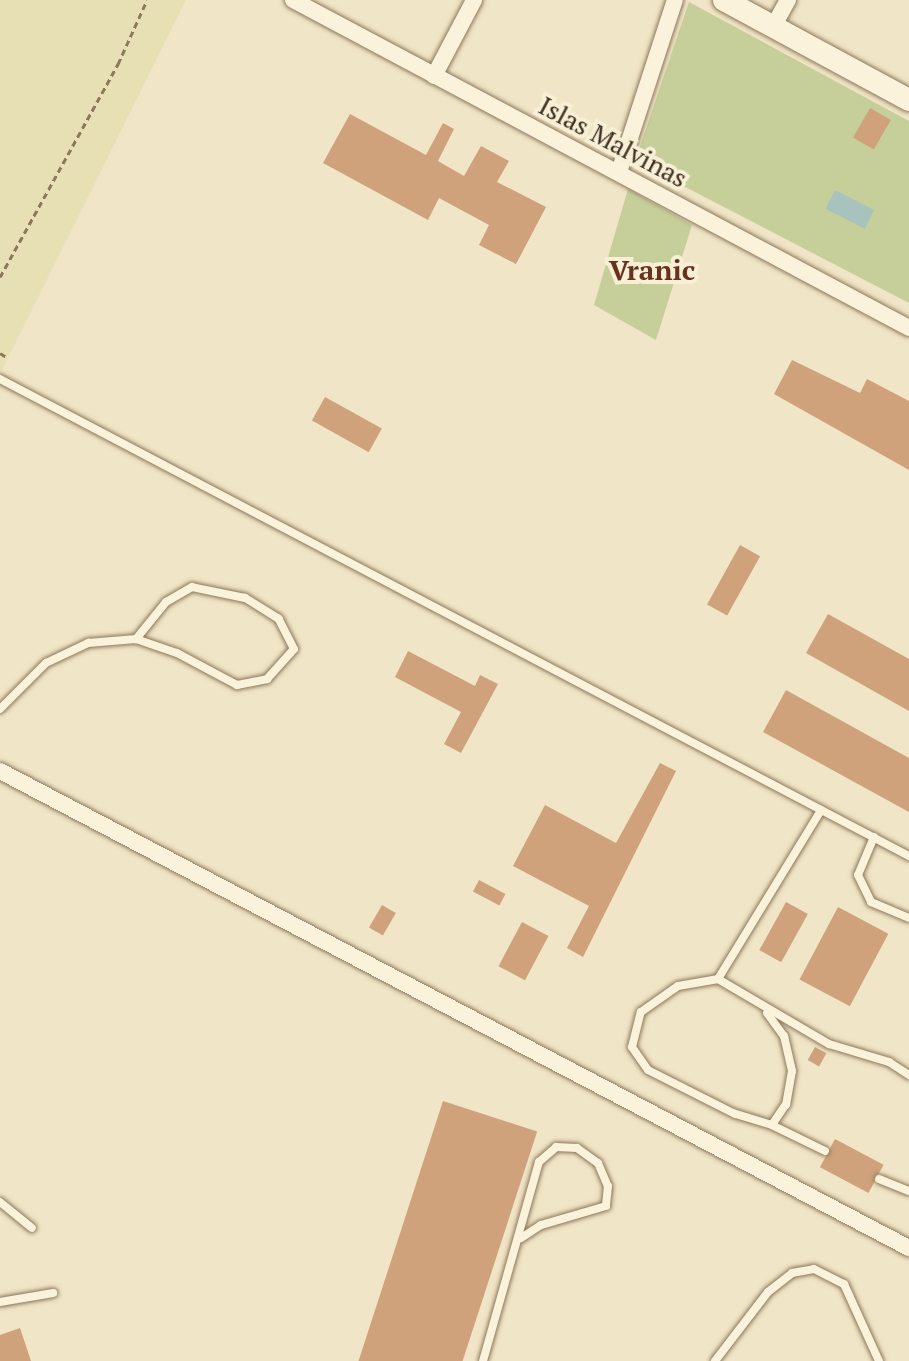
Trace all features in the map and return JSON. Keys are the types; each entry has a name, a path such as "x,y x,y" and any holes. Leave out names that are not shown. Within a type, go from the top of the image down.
{"street":[{"name":"Islas Malvinas","path":"293,0 909,328"},
{"path":"434,76 474,0"},
{"path":"619,172 675,0"},
{"path":"724,0 909,100"},
{"path":"773,27 781,0"},
{"path":"773,27 788,0"},
{"path":"0,771 909,1248"}],"lane":[{"path":"0,379 909,856"},
{"path":"0,709 46,663 88,643 136,639 177,653 237,685 267,679 294,649 279,619 245,598 192,587 166,602 136,639"},
{"path":"718,979 821,810"},
{"path":"874,837 858,875 871,902 909,918"},
{"path":"825,1151 772,1125 735,1114 648,1070 632,1047 641,1012 678,986 718,979 764,1010 829,1044 889,1062 909,1075"},
{"path":"764,1010 784,1036 792,1071 786,1104 772,1125"},
{"path":"483,1361 521,1238 522,1212 539,1162 556,1147 577,1148 598,1163 608,1186 606,1206 541,1225 521,1238"},
{"path":"879,1179 909,1191"},
{"path":"0,1202 32,1228"},
{"path":"715,1361 768,1292 792,1273 814,1269 844,1284 879,1361"},
{"path":"0,1302 53,1293"}],"path":[{"path":"0,277 147,0"},
{"path":"0,353 8,358"}],"shaded area":[{"path":"0,0 186,0 0,374"}],"green space":[{"path":"689,2 909,121 909,303 635,161"},
{"path":"628,189 692,225 656,340 594,305"}],"water":[{"path":"835,190 874,210 865,229 825,209"}],"building":[{"path":"870,108 891,120 874,149 853,137"},
{"path":"350,114 426,155 443,123 454,129 438,161 464,176 481,146 509,161 497,182 546,207 516,264 479,245 489,225 439,198 428,220 323,163"},
{"path":"792,360 860,393 867,379 909,401 909,470 774,394"},
{"path":"325,397 382,429 369,452 312,421"},
{"path":"740,545 760,556 727,616 707,604"},
{"path":"828,614 909,659 909,711 806,653"},
{"path":"408,651 475,686 480,675 498,684 461,753 444,744 461,712 395,677"},
{"path":"786,690 909,758 909,812 763,732"},
{"path":"660,763 676,771 583,957 567,948 589,906 513,866 545,805 616,843"},
{"path":"479,880 505,894 499,906 473,891"},
{"path":"786,902 808,914 781,962 759,950"},
{"path":"382,905 396,913 383,936 369,928"},
{"path":"838,907 888,934 850,1006 800,979"},
{"path":"522,922 548,936 525,980 499,966"},
{"path":"815,1047 826,1053 819,1066 808,1060"},
{"path":"443,1101 537,1132 463,1361 359,1361"},
{"path":"835,1139 884,1165 869,1193 820,1167"},
{"path":"20,1328 31,1361 0,1361 0,1335"}],"district":[{"name":"Vranic","path":"652,270"}]}
